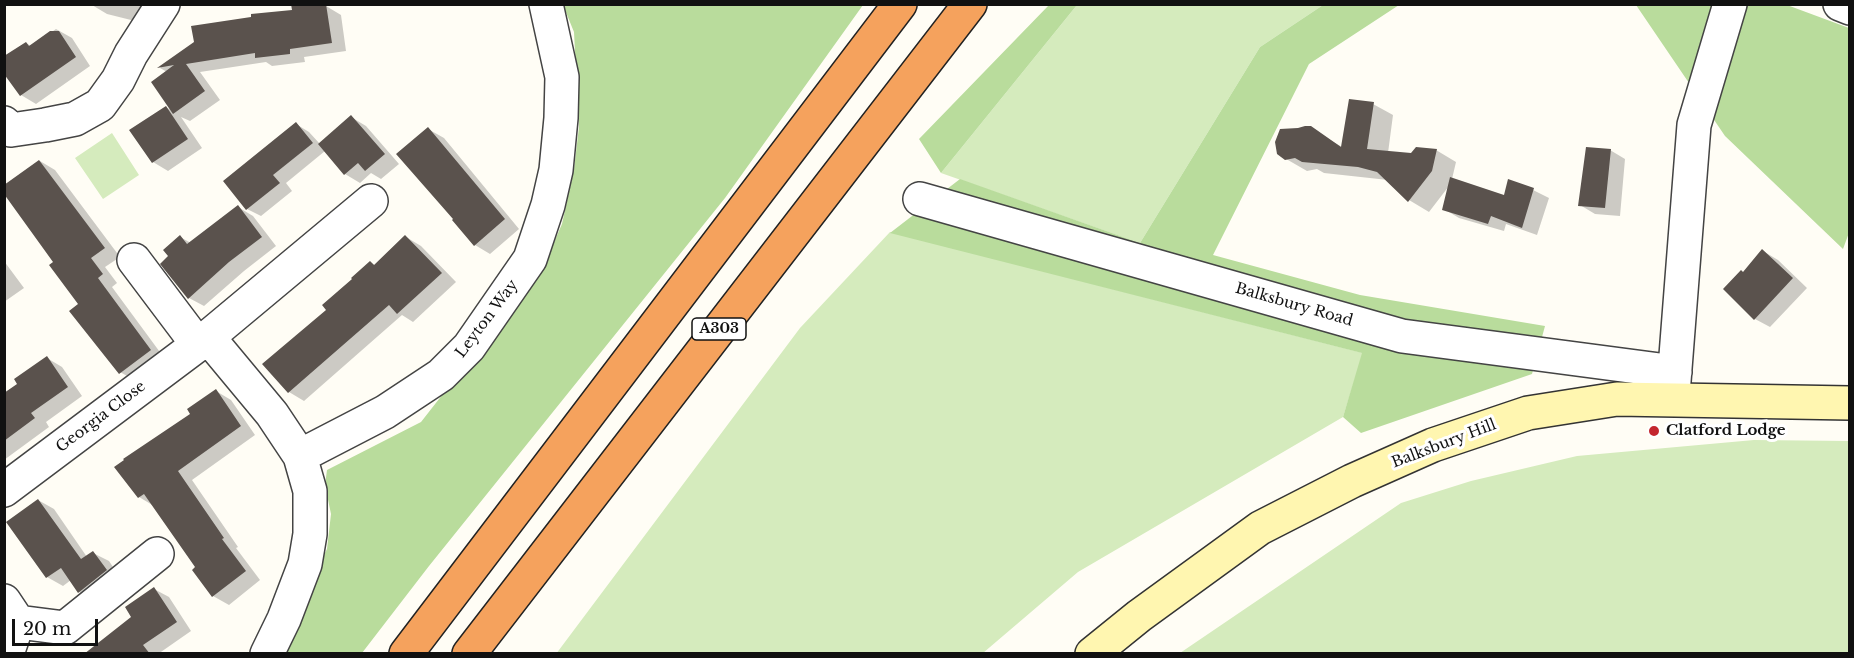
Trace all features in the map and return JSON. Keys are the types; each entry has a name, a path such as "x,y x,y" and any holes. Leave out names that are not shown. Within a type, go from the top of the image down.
{"highway":[{"path":"406,654 900,4"},
{"name":"A303","path":"469,654 970,4"}],"street":[{"path":"7,131 75,119 100,105 118,80 131,54 163,4"},
{"name":"Leyton Way","path":"300,456 386,412 441,375 469,347 530,259 548,205 556,170 561,118 562,76 546,4"},
{"path":"1674,386 1694,125 1730,4"},
{"path":"1840,4 1850,8"},
{"name":"Balksbury Road","path":"920,199 1402,336 1674,386"},
{"name":"Georgia Close","path":"4,489 203,341 371,201"},
{"path":"134,260 203,341 272,414 300,456 310,491 310,534 305,564 267,654"},
{"name":"Balksbury Hill","path":"1092,654 1139,616 1260,528 1352,481 1433,445 1528,413 1617,399 1674,386 1850,403"},
{"path":"7,654 11,612 65,628 157,554"}],"green space":[{"path":"563,5 863,5 725,198 429,566 362,653 274,654 327,549 331,514 325,485 327,470 421,422 544,265 562,224 574,169 579,127 574,32"},
{"path":"1049,5 1077,5 941,173 919,139"},
{"path":"1077,5 1323,5 1260,47 1140,243 941,173"},
{"path":"1323,5 1399,5 1309,64 1213,255 1360,295 1545,326 1532,374 1361,433 1343,417 1362,353 890,233 960,179 1140,243 1260,47"},
{"path":"1636,5 1787,5 1849,28 1850,230 1843,249 1725,136"},
{"path":"112,133 139,175 103,199 75,158"},
{"path":"890,232 1363,353 1343,417 1078,572 983,653 556,654 800,328"},
{"path":"1754,440 1849,441 1849,653 1180,653 1401,503 1471,481 1577,456"}],"building":[{"path":"291,4 326,4 332,43 290,49 290,54 255,58 255,53 186,64 205,91 173,114 151,82 174,65 157,68 194,42 191,26 251,17 251,14 292,10"},
{"path":"50,31 59,31 76,57 20,96 4,74 4,56 26,42 29,46"},
{"path":"1349,99 1374,102 1367,149 1411,153 1416,147 1437,149 1432,171 1408,202 1377,172 1358,167 1302,162 1295,158 1285,160 1277,154 1275,142 1280,129 1305,126 1311,126 1341,147"},
{"path":"166,106 188,139 152,163 129,130"},
{"path":"351,115 385,154 365,171 358,163 344,175 318,144"},
{"path":"296,122 313,143 273,175 280,183 246,210 223,181"},
{"path":"428,127 505,219 474,246 396,154"},
{"path":"1586,147 1611,149 1605,208 1578,206"},
{"path":"39,160 105,248 91,258 103,274 98,278 151,350 119,374 69,311 78,304 49,265 53,262 4,194 4,185"},
{"path":"1450,177 1504,195 1508,179 1534,188 1522,228 1491,216 1488,224 1442,210"},
{"path":"238,205 262,237 229,262 188,299 160,264 168,256 163,250 180,235 187,244"},
{"path":"405,235 442,273 397,314 389,305 288,393 262,364 326,310 322,305 351,278 370,261 374,265"},
{"path":"1762,249 1793,278 1754,320 1723,289 1741,270 1743,272"},
{"path":"47,356 68,387 31,413 35,418 4,441 4,393 17,384 14,379"},
{"path":"216,389 241,426 178,471 224,538 222,539 246,571 212,597 192,570 195,567 144,494 138,498 114,467 190,414 187,409"},
{"path":"38,499 81,559 93,551 107,570 78,593 61,568 46,578 6,522"},
{"path":"154,587 177,622 143,645 150,654 84,654 131,617 125,607"}],"place":[{"name":"Clatford Lodge","path":"1654,431"}]}
